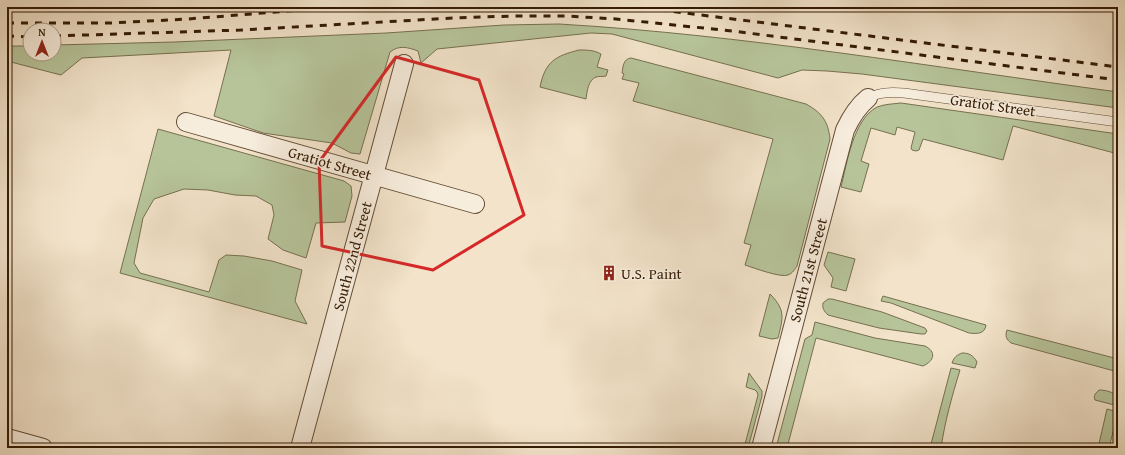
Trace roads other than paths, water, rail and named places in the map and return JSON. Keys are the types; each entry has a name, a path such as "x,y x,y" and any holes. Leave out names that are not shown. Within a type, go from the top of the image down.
{"street":[{"name":"South 22nd Street","path":"300,448 404,64"},
{"name":"South 21st Street","path":"761,448 845,130 855,110 868,98"},
{"name":"Gratiot Street","path":"186,122 475,204"},
{"path":"7,438 43,448"}],"lane":[{"name":"Gratiot Street","path":"868,98 876,94 889,92 904,93 1118,122"}],"railway":[{"path":"7,23 110,23 188,19 338,7"},
{"path":"632,7 1118,67"},
{"path":"62,36 241,30 453,18 566,16 616,19 732,31 1118,80"},
{"path":"7,36 22,37"}],"place":[{"name":"U.S. Paint","path":"609,273"}]}
